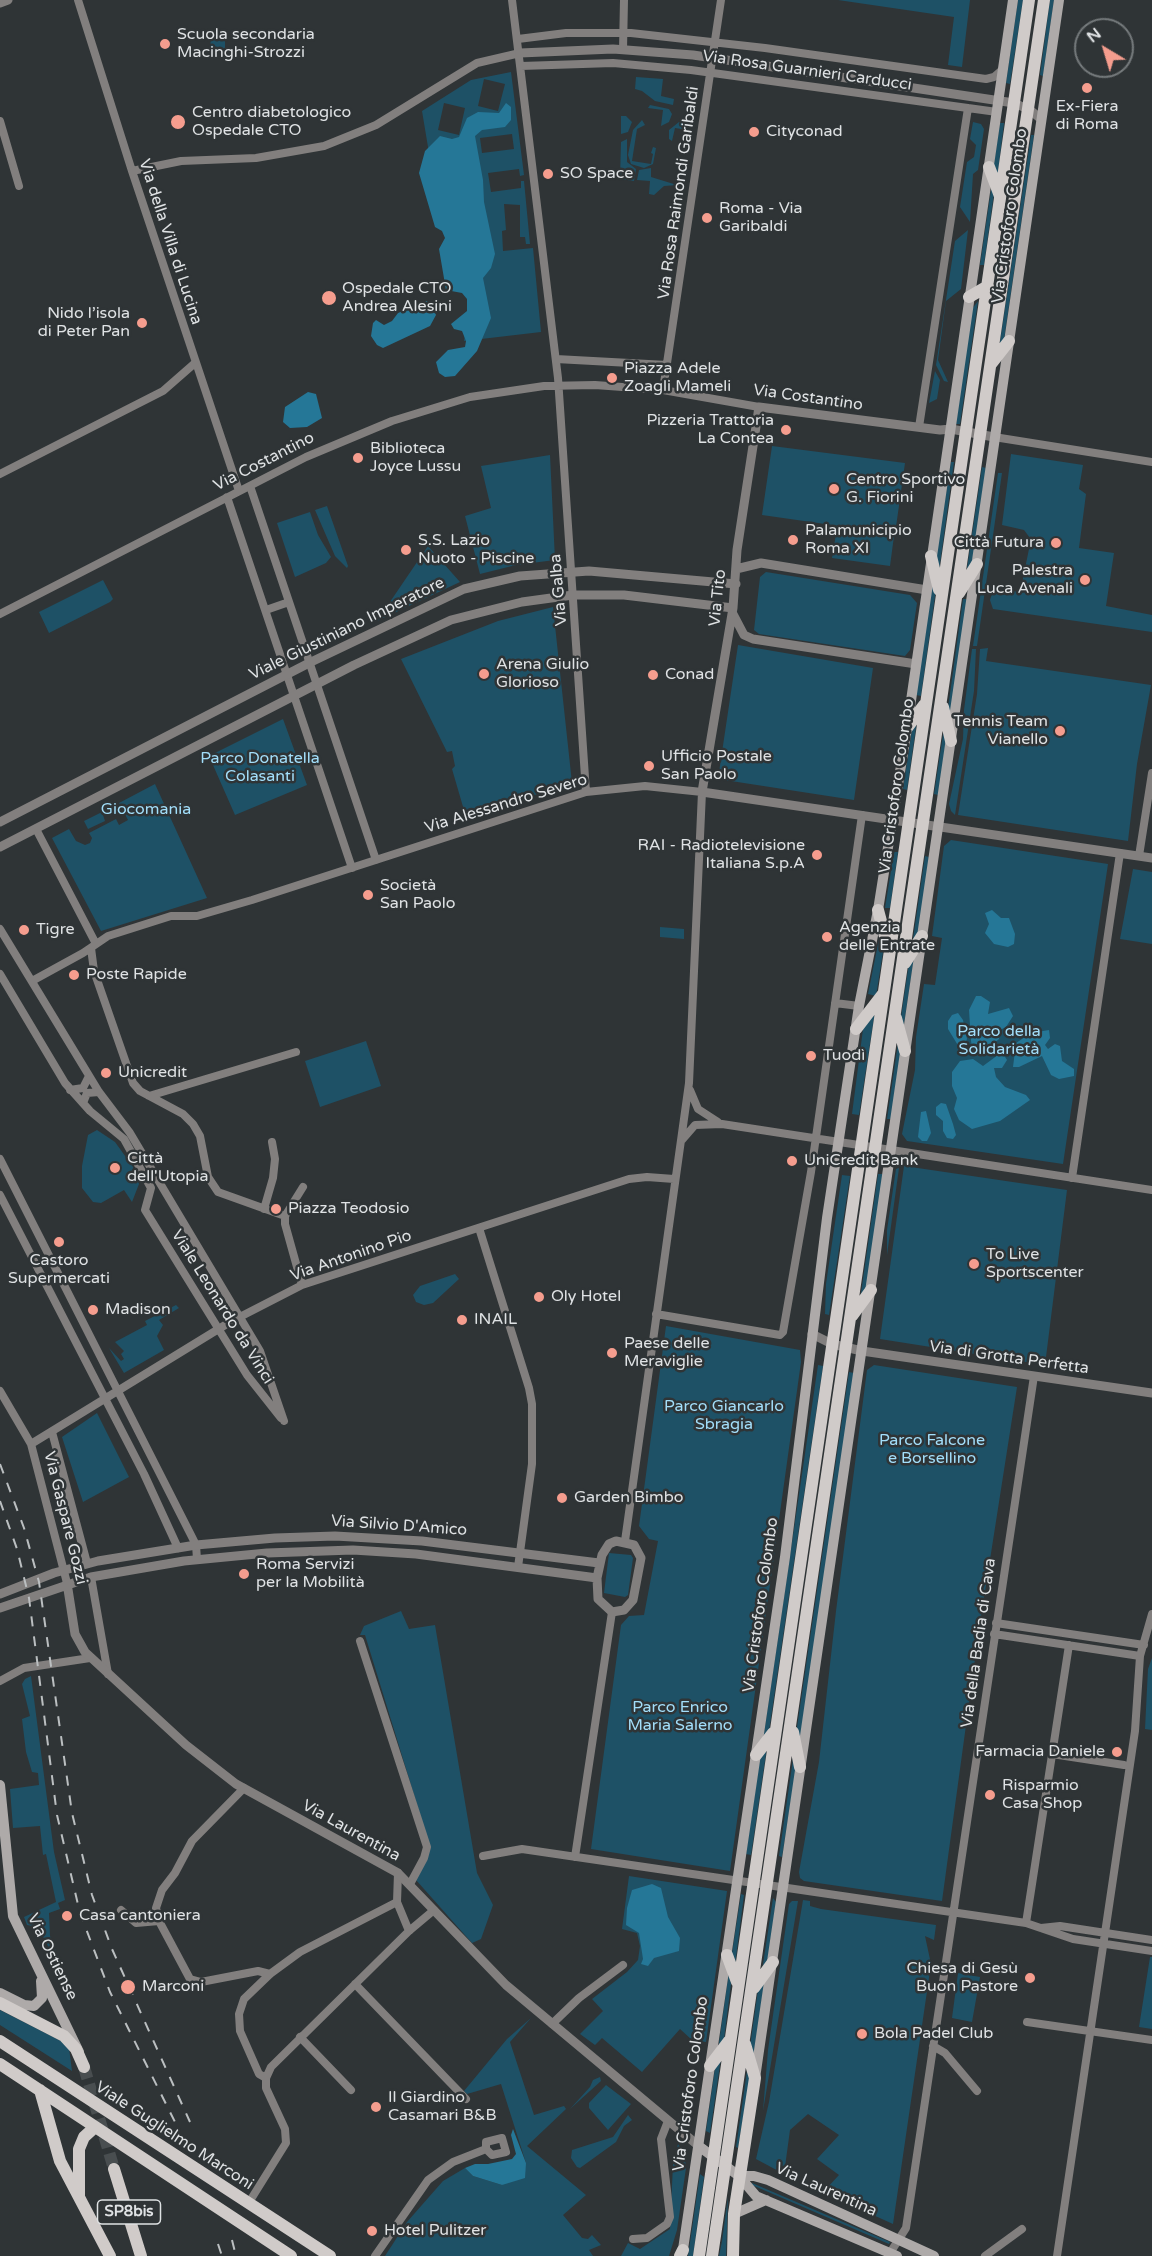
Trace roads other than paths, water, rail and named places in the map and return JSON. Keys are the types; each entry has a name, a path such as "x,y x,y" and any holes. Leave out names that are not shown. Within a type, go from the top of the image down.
{"main road":[{"name":"Via Cristoforo Colombo","path":"682,2254 728,1955 792,1501 812,1334 839,1142 859,1006 878,910 907,728 1013,0"},
{"name":"Via Cristoforo Colombo","path":"699,2256 1029,0"},
{"name":"Via Cristoforo Colombo","path":"712,2256 1044,0"},
{"name":"Via Cristoforo Colombo","path":"733,2256 734,2214 739,2176 773,1962 1059,0"},
{"path":"989,167 1001,197"},
{"path":"969,297 988,286"},
{"path":"990,365 1009,341"},
{"path":"931,556 941,600"},
{"path":"956,599 976,564"},
{"path":"941,700 951,741"},
{"path":"907,728 926,701"},
{"path":"878,910 889,954"},
{"path":"901,969 922,936"},
{"path":"856,1029 883,993"},
{"path":"895,1013 905,1051"},
{"path":"850,1320 871,1290"},
{"path":"791,1722 800,1767"},
{"path":"756,1755 776,1730"},
{"name":"Via Ostiense","path":"0,1785 12,1911 38,1970 67,2024 82,2061"},
{"path":"728,1955 738,1985"},
{"path":"751,1991 773,1962"},
{"path":"0,1993 27,2006 38,2004 42,1989 38,1970"},
{"path":"0,2003 57,2031 71,2043 82,2061"},
{"path":"710,2066 730,2040"},
{"path":"744,2040 755,2078"},
{"name":"Viale Guglielmo Marconi","path":"0,2041 248,2205 330,2256"},
{"path":"0,2064 291,2256"},
{"path":"40,2090 58,2156 110,2256"},
{"path":"80,2199 77,2169 79,2150 84,2137 95,2127"},
{"name":"Via Laurentina","path":"700,2147 739,2176 750,2192 893,2254"},
{"name":"SP8bis","path":"114,2169 141,2256"},
{"name":"Via Laurentina","path":"739,2176 754,2176 768,2180 934,2256"},
{"path":"734,2214 766,2200"}],"street":[{"path":"0,3 8,0"},
{"name":"Via della Villa di Lucina","path":"78,0 132,171 239,491"},
{"name":"Via Galba","path":"512,0 559,386 586,792"},
{"path":"613,63 624,33 624,0"},
{"name":"Via Rosa Raimondi Garibaldi","path":"663,390 721,0"},
{"name":"Via Rosa Guarnieri Carducci","path":"518,39 566,33 624,33 986,79 994,77 1004,69"},
{"name":"Via Rosa Guarnieri Carducci","path":"520,53 618,49 712,57 998,107"},
{"path":"132,171 181,161 256,158 324,146 376,125 477,63 520,53"},
{"name":"Via Rosa Guarnieri Carducci","path":"521,66 613,63 710,72 968,108 998,107"},
{"path":"998,107 1014,103 1028,108 1041,119"},
{"path":"919,427 968,108"},
{"path":"0,121 19,186"},
{"path":"556,359 667,365"},
{"path":"0,474 163,391 195,363"},
{"path":"559,386 663,390"},
{"name":"Via Costantino","path":"0,614 306,457 392,421 470,397 559,386"},
{"name":"Via Costantino","path":"663,390 759,407 951,429"},
{"name":"Via Tito","path":"702,792 733,611 736,569 759,407"},
{"path":"951,429 1152,462"},
{"path":"250,486 376,860"},
{"path":"227,497 352,868"},
{"path":"736,569 761,563 927,590"},
{"name":"Viale Giustiniano Imperatore","path":"0,822 310,662 464,589 520,576 570,571 629,572 736,584"},
{"path":"0,847 317,685 452,620 522,602 573,595 624,595 733,611 744,634 753,639 916,664"},
{"path":"266,610 289,602"},
{"path":"1139,856 1152,773"},
{"name":"Via Alessandro Severo","path":"32,981 93,945 171,916 186,916 252,900 586,792 645,786 702,792 1152,858"},
{"path":"625,1541 689,1083 702,792"},
{"name":"Via Cristoforo Colombo","path":"656,1314 780,1335 783,1332 815,1139 862,815"},
{"path":"36,829 93,945 92,963 129,1075 138,1088 183,1114 193,1124 200,1136 208,1177 215,1189 285,1216"},
{"path":"1072,1178 1120,853"},
{"name":"Viale Leonardo da Vinci","path":"0,929 99,1092 130,1133 240,1316 262,1355 284,1421 247,1376 145,1210 151,1188 127,1145 119,1134 70,1090 0,974"},
{"path":"835,1003 859,1006"},
{"path":"149,1096 296,1052"},
{"path":"70,1090 83,1088 89,1076"},
{"path":"689,1083 698,1109 722,1124"},
{"path":"83,1103 87,1093 99,1092"},
{"path":"681,1141 695,1125 722,1124 1152,1190"},
{"path":"264,1209 273,1178 275,1159 272,1142"},
{"path":"0,1159 196,1545 197,1559"},
{"name":"Via Antonino Pio","path":"31,1444 240,1316 302,1285 629,1179 647,1177 674,1179"},
{"path":"302,1285 286,1234 285,1216 303,1186"},
{"path":"0,1195 144,1474 178,1548"},
{"path":"479,1228 532,1404 532,1464 518,1567"},
{"path":"812,1334 832,1344 862,1351"},
{"name":"Via di Grotta Perfetta","path":"862,1351 1152,1393"},
{"path":"95,1382 104,1381 110,1376"},
{"name":"Via della Badia di Cava","path":"899,2240 906,2228 1034,1376"},
{"name":"Via Gaspare Gozzi","path":"0,1390 31,1444 67,1583 75,1634 90,1658"},
{"name":"Via Gaspare Gozzi","path":"52,1432 87,1563"},
{"path":"144,1474 157,1468"},
{"name":"Via Silvio D'Amico","path":"0,1594 87,1563 196,1545 335,1536 422,1541 599,1563"},
{"path":"625,1541 634,1545 641,1555 634,1598 624,1610 612,1612 598,1599 599,1563 609,1544 625,1541"},
{"name":"Via Silvio D'Amico","path":"0,1608 92,1576 197,1559 352,1550 434,1556 597,1578"},
{"name":"Via Gaspare Gozzi","path":"92,1576 108,1674"},
{"path":"575,1857 612,1612"},
{"path":"1057,2256 1136,1721 1140,1656 1152,1614"},
{"path":"996,1623 1144,1645"},
{"path":"1012,1637 1013,1625"},
{"path":"994,1634 1140,1656"},
{"path":"360,1641 427,1847 426,1855 410,1884"},
{"path":"1124,1654 1126,1641"},
{"path":"1026,1923 1069,1645"},
{"path":"0,1681 24,1668 90,1658"},
{"name":"Via Laurentina","path":"90,1658 212,1767 244,1788 398,1874 482,1962 552,2024 700,2147"},
{"path":"1052,1754 1124,1765"},
{"path":"244,1788 185,1850 175,1873 159,1897 156,1908 159,1921 186,1973 195,1981 255,1971 270,1974"},
{"path":"483,1856 522,1849 629,1864 1026,1923 1073,1939 1152,1951"},
{"path":"398,1874 397,1902 409,1931"},
{"path":"266,2078 259,2074 240,2031 239,2014 248,1995 270,1974 311,1946 397,1902"},
{"path":"121,1910 136,1923 159,1921"},
{"path":"248,2205 286,2143 285,2129 266,2088 266,2078 274,2063 409,1931 434,1910"},
{"path":"1039,1928 1053,1926 1152,1940"},
{"path":"552,2024 579,1998 623,1965"},
{"path":"355,1984 466,2099"},
{"path":"1027,2022 1152,2040"},
{"path":"300,2037 351,2090"},
{"path":"933,2046 945,2052 977,2091"},
{"path":"633,2239 647,2238 667,2224 670,2217 661,2139 668,2121"},
{"path":"375,2256 428,2180 453,2162 486,2149"},
{"path":"985,2256 1022,2229"},
{"name":"Via Laurentina","path":"893,2254 899,2240"}],"tunnel":[{"path":"84,2067 114,2169"}],"railway":[{"path":"0,1464 24,1528 39,1582 72,1813 92,1895 112,1949 190,2122"},
{"path":"0,1501 17,1549 29,1598 57,1815 80,1913 110,1992 178,2128"},
{"path":"232,2240 236,2256"},
{"path":"218,2244 222,2256"}],"place":[{"name":"Scuola secondaria Macinghi-Strozzi","path":"165,44"},
{"name":"Ex-Fiera di Roma","path":"1087,88"},
{"name":"Centro diabetologico Ospedale CTO","path":"178,122"},
{"name":"Cityconad","path":"754,132"},
{"name":"SO Space","path":"548,174"},
{"name":"Roma - Via Garibaldi","path":"707,218"},
{"name":"Ospedale CTO Andrea Alesini","path":"329,298"},
{"name":"Nido l’isola di Peter Pan","path":"142,323"},
{"name":"Piazza Adele Zoagli Mameli","path":"612,378"},
{"name":"Pizzeria Trattoria La Contea","path":"786,430"},
{"name":"Biblioteca Joyce Lussu","path":"358,458"},
{"name":"Centro Sportivo G. Fiorini","path":"834,489"},
{"name":"Palamunicipio Roma XI","path":"793,540"},
{"name":"Città Futura","path":"1056,543"},
{"name":"S.S. Lazio Nuoto - Piscine","path":"406,550"},
{"name":"Palestra Luca Avenali","path":"1085,580"},
{"name":"Arena Giulio Glorioso","path":"484,674"},
{"name":"Conad","path":"653,675"},
{"name":"Tennis Team Vianello","path":"1060,731"},
{"name":"Ufficio Postale San Paolo","path":"649,766"},
{"name":"RAI - Radiotelevisione Italiana S.p.A","path":"817,855"},
{"name":"Società San Paolo","path":"368,895"},
{"name":"Tigre","path":"24,930"},
{"name":"Agenzia delle Entrate","path":"827,937"},
{"name":"Poste Rapide","path":"74,975"},
{"name":"Tuodì","path":"811,1056"},
{"name":"Unicredit","path":"106,1073"},
{"name":"UniCredit Bank","path":"792,1161"},
{"name":"Città dell'Utopia","path":"115,1168"},
{"name":"Piazza Teodosio","path":"276,1209"},
{"name":"Castoro Supermercati","path":"59,1242"},
{"name":"To Live Sportscenter","path":"974,1264"},
{"name":"Oly Hotel","path":"539,1297"},
{"name":"Madison","path":"93,1310"},
{"name":"INAIL","path":"462,1320"},
{"name":"Paese delle Meraviglie","path":"612,1353"},
{"name":"Garden Bimbo","path":"562,1498"},
{"name":"Roma Servizi per la Mobilità","path":"244,1574"},
{"name":"Farmacia Daniele","path":"1117,1752"},
{"name":"Risparmio Casa Shop","path":"990,1795"},
{"name":"Casa cantoniera","path":"67,1916"},
{"name":"Chiesa di Gesù Buon Pastore","path":"1030,1978"},
{"name":"Marconi","path":"128,1987"},
{"name":"Bola Padel Club","path":"862,2034"},
{"name":"Il Giardino Casamari B&B","path":"376,2107"},
{"name":"Hotel Pulitzer","path":"372,2231"}],"park label":[{"name":"Parco Donatella Colasanti","path":"260,768"},
{"name":"Giocomania","path":"146,810"},
{"name":"Parco della Solidarietà","path":"999,1041"},
{"name":"Parco Giancarlo Sbragia","path":"724,1416"},
{"name":"Parco Falcone e Borsellino","path":"932,1450"},
{"name":"Parco Enrico Maria Salerno","path":"680,1717"}]}
